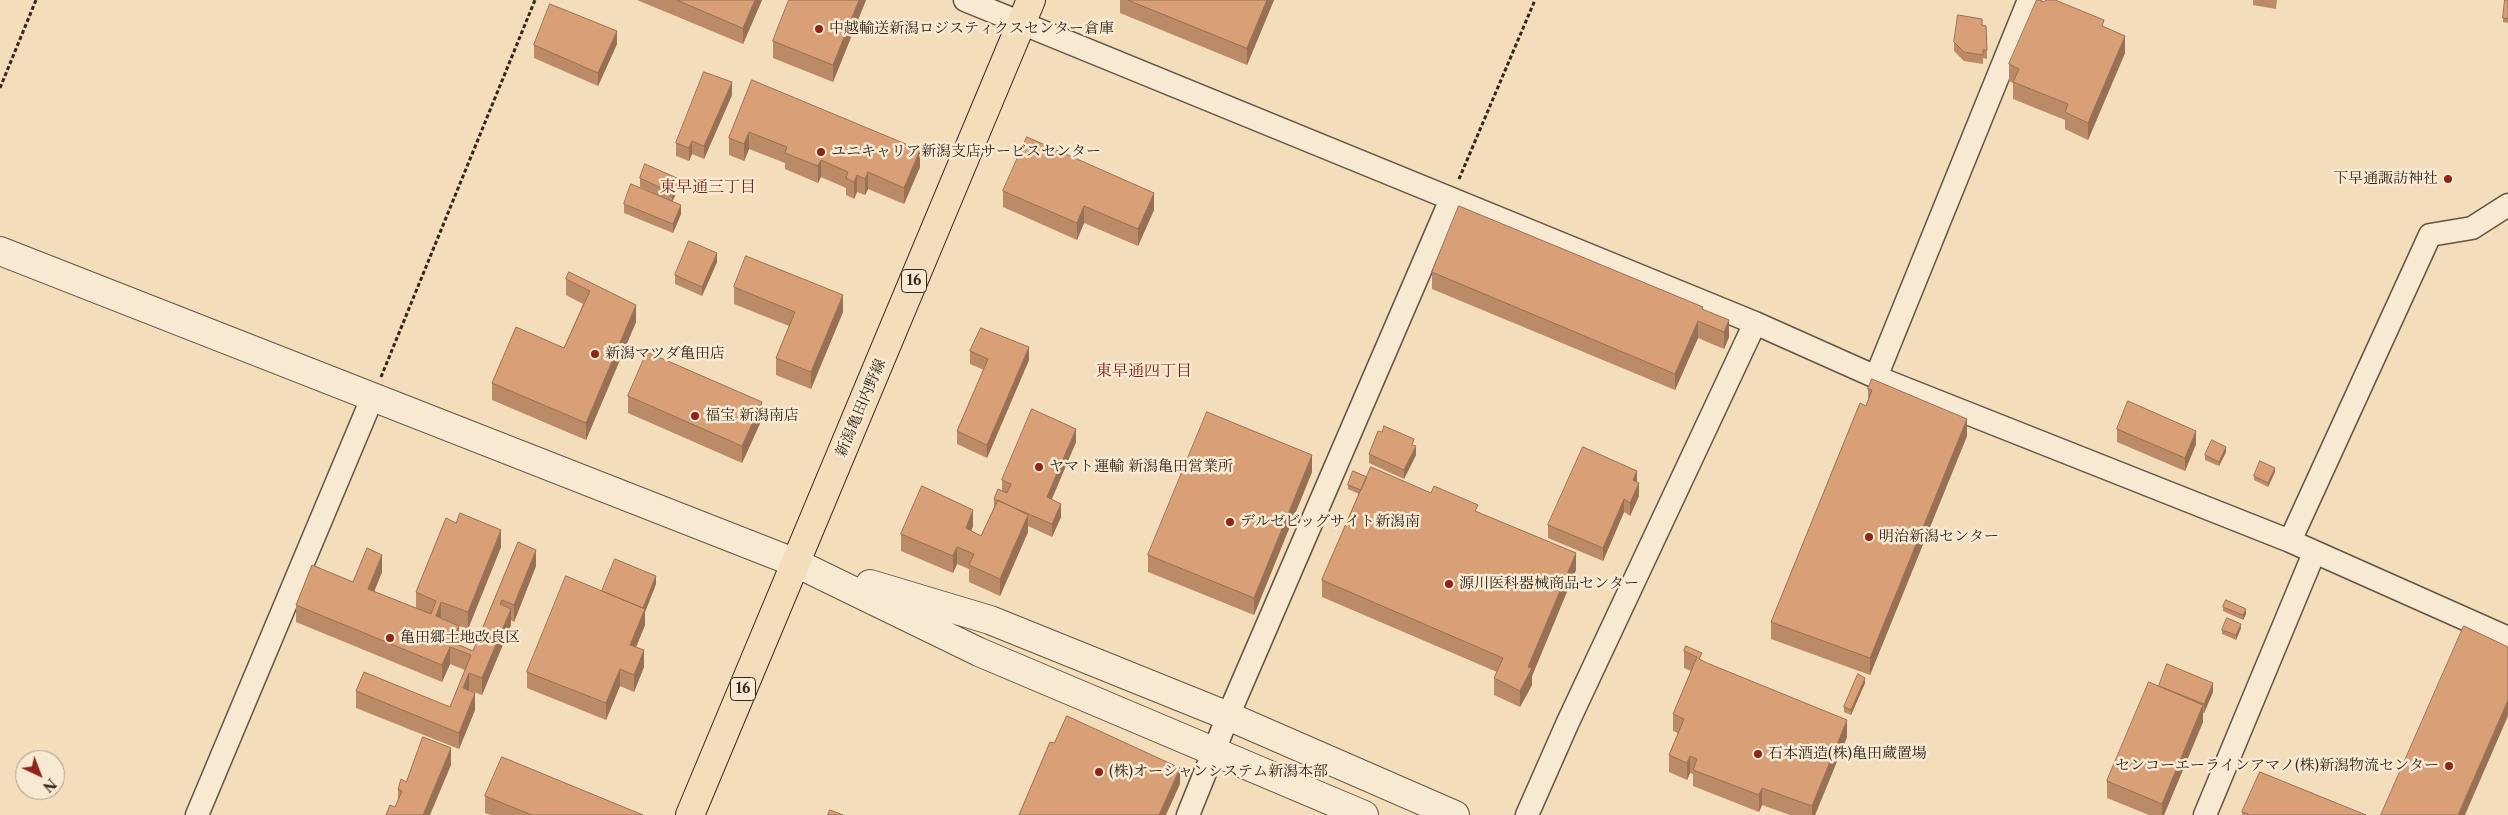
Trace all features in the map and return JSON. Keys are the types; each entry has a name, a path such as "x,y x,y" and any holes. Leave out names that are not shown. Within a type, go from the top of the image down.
{"main road":[{"name":"新潟亀田内野線","path":"690,815 1026,12"}],"street":[{"path":"966,0 1026,12 1451,199 1755,323 1876,377 2290,541 2508,638"},
{"path":"1876,377 2029,0"},
{"path":"1188,815 1228,716 1451,199"},
{"path":"2290,541 2430,234 2472,228 2508,205"},
{"path":"0,252 373,396 796,563 979,652 1364,815"},
{"path":"1527,815 1568,722 1755,323"},
{"path":"196,815 373,396"},
{"path":"2205,815 2314,553"},
{"path":"796,563 990,620 1228,716 1455,815"}],"path":[{"path":"0,88 36,0"},
{"path":"373,396 535,0"},
{"path":"1451,199 1535,0"}],"building":[{"path":"677,0 755,0 743,28"},
{"name":"中越輸送新潟ロジスティクスセンター倉庫","path":"789,0 859,0 833,65 773,41"},
{"path":"1128,0 1267,0 1247,48"},
{"path":"2037,0 2044,2 2046,0 2055,0 2104,20 2102,26 2125,36 2088,123 2065,112 2068,104 2013,82 2019,69 2009,64"},
{"path":"2505,0 2508,0 2508,19 2503,18"},
{"path":"550,4 617,31 598,73 534,45"},
{"path":"1958,15 1982,19 1982,25 1986,26 1987,50 1983,50 1983,55 1964,52 1954,42"},
{"path":"704,72 732,82 704,146 692,141 689,148 676,143"},
{"name":"ユニキャリア新潟支店サービスセンター","path":"752,80 920,150 904,188 868,172 865,179 857,175 854,182 846,178 848,172 821,160 818,166 785,153 787,147 749,132 744,144 729,138"},
{"path":"1027,137 1154,193 1138,229 1084,206 1077,223 1003,191"},
{"path":"645,164 679,179 672,193 640,178"},
{"path":"631,184 681,205 673,224 624,204"},
{"path":"1459,206 1703,307 1702,309 1729,320 1724,332 1698,321 1675,374 1432,272"},
{"path":"689,241 717,253 702,287 675,275"},
{"path":"746,256 843,295 811,372 776,358 795,312 734,287"},
{"name":"新潟マツダ亀田店","path":"569,272 636,305 586,423 492,383 516,327 564,348 590,291 566,279"},
{"path":"981,328 1029,347 987,445 957,431 988,359 970,351"},
{"name":"福宝 新潟南店","path":"647,352 762,402 742,446 628,396"},
{"name":"明治新潟センター","path":"1872,379 1967,419 1870,658 1771,622 1860,403 1866,406 1872,390 1868,389"},
{"path":"2128,401 2196,431 2185,458 2117,429"},
{"name":"ヤマト運輸 新潟亀田営業所","path":"1032,409 1076,429 1047,497 1061,504 1052,524 994,499 998,489 1007,493 1011,484 1002,480"},
{"name":"デルゼビッグサイト新潟南","path":"1207,412 1312,455 1254,598 1148,555"},
{"path":"1384,426 1414,439 1412,445 1416,446 1404,470 1369,454 1378,431 1382,432"},
{"path":"2212,440 2226,447 2219,462 2205,455"},
{"path":"1583,447 1637,471 1633,480 1639,483 1630,503 1624,499 1603,548 1548,525"},
{"path":"2260,461 2275,468 2268,483 2254,476"},
{"name":"源川医科器械商品センター","path":"1371,467 1431,493 1434,486 1478,505 1475,511 1576,553 1528,667 1532,668 1520,691 1494,678 1503,658 1322,580"},
{"path":"1353,471 1367,477 1361,490 1348,485"},
{"path":"922,486 973,510 966,528 981,536 998,500 1028,515 1000,579 969,565 974,554 957,547 953,556 901,534"},
{"name":"亀田郷土地改良区","path":"460,513 501,530 468,612 441,602 436,616 459,626 452,642 473,651 518,542 536,550 514,605 502,600 500,604 511,609 482,678 469,673 463,688 475,693 459,733 356,691 364,672 450,707 471,655 450,647 442,665 296,605 312,565 353,582 367,548 382,555 368,589 431,614 436,601 416,592 446,518 456,523"},
{"path":"615,559 656,576 643,608 602,591"},
{"path":"566,576 645,609 630,645 644,650 634,675 620,669 606,703 527,672"},
{"path":"2226,600 2246,609 2243,615 2223,607"},
{"path":"2227,618 2241,624 2236,635 2222,630"},
{"name":"センコーエーラインアマノ(株)新潟物流センター","path":"2464,626 2508,647 2508,700 2458,815 2381,815"},
{"name":"石本酒造(株)亀田蔵置場","path":"1686,646 1702,653 1699,659 1707,663 1847,720 1812,806 1762,788 1759,795 1693,770 1697,759 1690,756 1687,763 1669,755 1684,719 1673,714 1697,657 1684,651"},
{"path":"2167,664 2213,683 2204,704 2159,686"},
{"path":"1858,674 1865,678 1851,710 1844,707"},
{"path":"2149,682 2203,705 2162,804 2107,781"},
{"name":"(株)オーシャンシステム新潟本部","path":"1067,716 1180,768 1159,815 1019,815 1050,742 1054,743"},
{"path":"423,737 451,748 423,815 386,815 390,805 395,807 402,791 398,789 401,779 406,782"},
{"path":"502,757 643,815 532,815 485,796"},
{"path":"2260,772 2366,815 2248,815 2242,812"},
{"path":"830,810 843,815 828,815"}],"place":[{"name":"中越輸送新潟ロジスティクスセンター倉庫","path":"819,29"},
{"name":"ユニキャリア新潟支店サービスセンター","path":"821,152"},
{"name":"下早通諏訪神社","path":"2448,179"},
{"name":"新潟マツダ亀田店","path":"595,354"},
{"name":"福宝 新潟南店","path":"695,416"},
{"name":"ヤマト運輸 新潟亀田営業所","path":"1039,467"},
{"name":"デルゼビッグサイト新潟南","path":"1230,522"},
{"name":"明治新潟センター","path":"1869,537"},
{"name":"源川医科器械商品センター","path":"1449,584"},
{"name":"亀田郷土地改良区","path":"390,638"},
{"name":"石本酒造(株)亀田蔵置場","path":"1758,754"},
{"name":"センコーエーラインアマノ(株)新潟物流センター","path":"2449,766"},
{"name":"(株)オーシャンシステム新潟本部","path":"1099,772"}],"district":[{"name":"東早通三丁目","path":"708,187"},
{"name":"東早通四丁目","path":"1144,371"}]}
